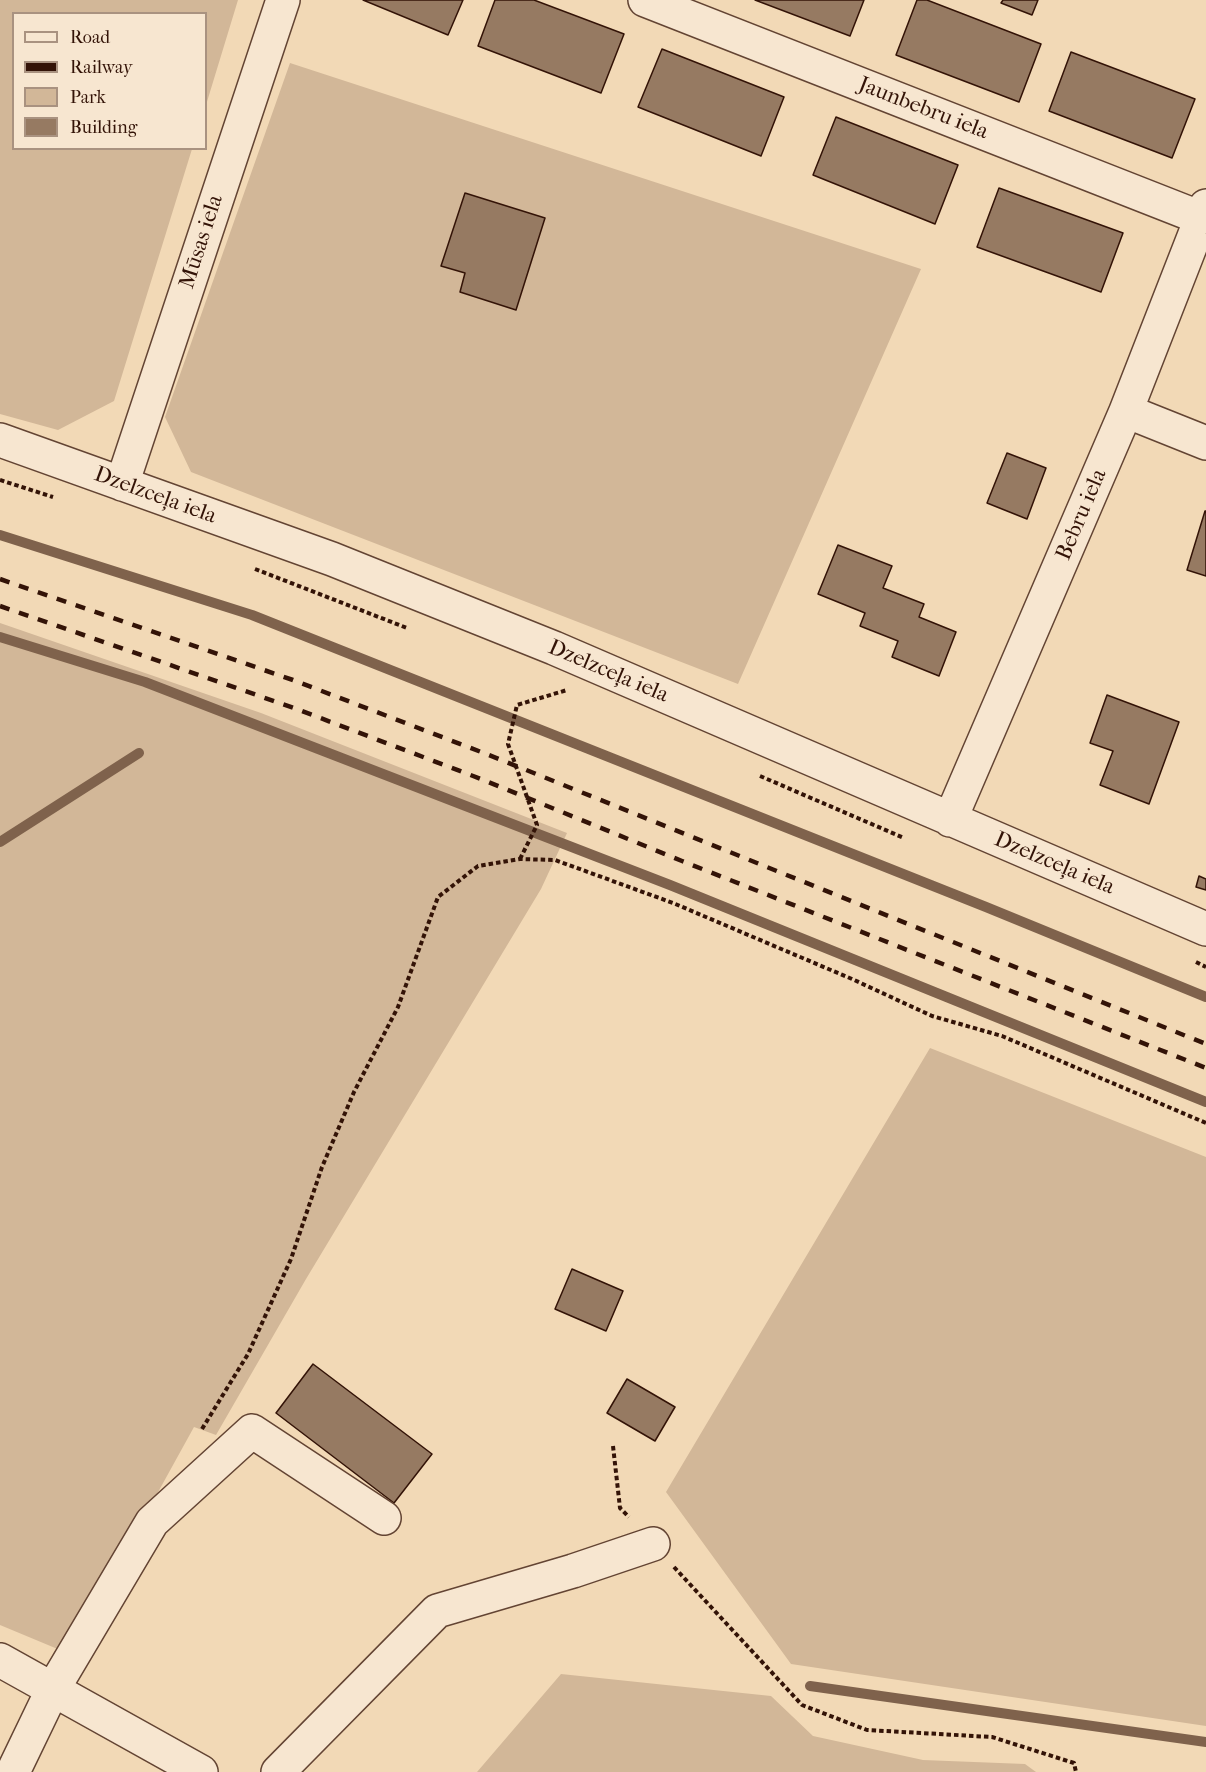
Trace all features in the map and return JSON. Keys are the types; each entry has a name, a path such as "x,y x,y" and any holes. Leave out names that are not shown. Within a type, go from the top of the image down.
{"street":[{"name":"Mūsas iela","path":"122,484 283,0"},
{"name":"Jaunbebru iela","path":"645,0 1204,212"},
{"name":"Bebru iela","path":"950,820 1126,411 1204,212"},
{"path":"1126,411 1206,443"},
{"name":"Dzelzceļa iela","path":"0,441 332,559 554,648 1206,928"},
{"path":"13,1772 53,1689 152,1522 252,1431 384,1518"},
{"path":"278,1772 437,1611 653,1544"},
{"path":"0,1660 201,1772"}],"path":[{"path":"0,480 56,498"},
{"path":"246,566 413,630"},
{"path":"520,859 537,825 508,744 518,705 569,690 558,686"},
{"path":"754,773 905,838"},
{"path":"200,1432 248,1354 291,1259 322,1167 354,1092 398,1007 438,897 477,866 520,859 555,860 673,903 852,979 932,1016 1002,1035 1206,1124"},
{"path":"1185,957 1206,967"},
{"path":"613,1446 620,1508 802,1705 867,1730 992,1737 1074,1763 1076,1772"}],"green space":[{"path":"0,0 238,0 207,102 207,12 12,12 12,150 192,150 114,401 58,430 0,414"},
{"path":"290,63 921,269 738,684 191,472 165,417"},
{"path":"0,623 261,713 567,833 541,889 306,1279 216,1435 194,1427 141,1523 60,1650 0,1625"},
{"path":"930,1048 1206,1157 1206,1726 791,1664 666,1492"},
{"path":"561,1674 771,1696 813,1736 923,1760 1025,1764 1036,1772 477,1772"}],"building":[{"path":"363,0 463,0 448,35"},
{"path":"495,0 534,0 624,34 601,93 478,46"},
{"path":"755,0 864,0 850,36"},
{"path":"917,0 927,0 1041,44 1019,102 896,55"},
{"path":"1003,0 1038,0 1032,15 1001,3"},
{"path":"662,49 784,97 761,156 638,107"},
{"path":"1071,52 1195,99 1172,158 1049,111"},
{"path":"836,117 958,165 935,224 813,175"},
{"path":"999,188 1123,233 1101,292 977,247"},
{"path":"465,193 545,218 516,310 460,292 465,273 441,266"},
{"path":"1007,453 1046,468 1027,519 987,503"},
{"path":"1206,511 1206,576 1187,570"},
{"path":"838,545 892,566 883,588 924,604 919,617 956,632 939,676 892,657 898,641 860,626 865,613 818,594"},
{"path":"1107,695 1179,722 1149,804 1100,785 1113,751 1090,743"},
{"path":"1199,876 1206,879 1206,890 1196,887"},
{"path":"572,1269 623,1291 606,1331 555,1309"},
{"path":"313,1364 432,1454 394,1503 276,1413"},
{"path":"627,1379 675,1407 655,1441 607,1413"}],"waterway":[{"path":"0,535 252,615 1206,997"},
{"path":"0,637 145,682 670,885 1206,1102"},
{"path":"0,842 139,753"},
{"path":"810,1686 1206,1742"}],"railway":[{"path":"0,579 293,680 489,755 1206,1044"},
{"path":"0,606 294,708 481,779 1206,1068"}]}
